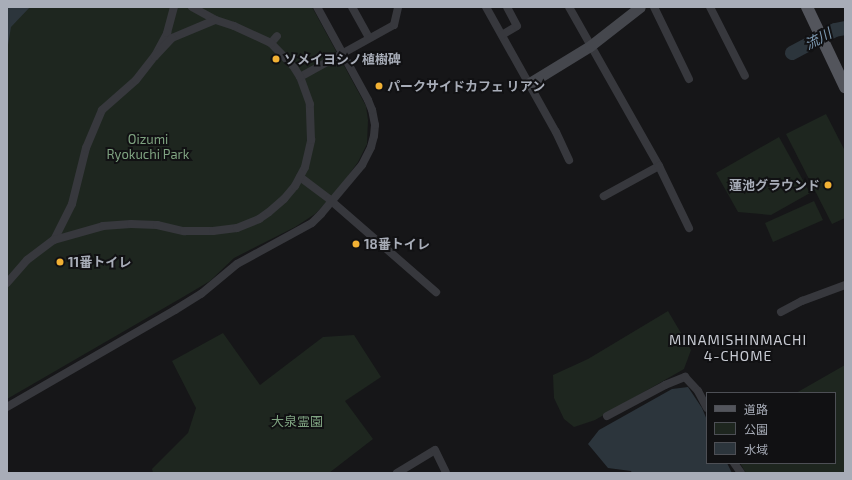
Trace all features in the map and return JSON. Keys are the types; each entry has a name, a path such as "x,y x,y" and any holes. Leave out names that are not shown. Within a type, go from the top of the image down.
{"main road":[{"path":"807,7 823,39 841,69 845,87"}],"street":[{"path":"155,56 167,33 174,7"},
{"path":"7,283 27,260 54,240 103,226 131,224 157,225 184,231 213,232 237,228 259,219 272,209 284,199 300,177 305,167 311,140 312,122 310,104 300,77 293,66 271,43 234,26 215,20 192,7"},
{"path":"7,407 201,294 237,264 312,222 332,202 362,165 371,147 374,136 374,125 368,100 318,7"},
{"path":"352,7 369,38"},
{"path":"300,77 394,24 398,7"},
{"path":"486,7 569,160"},
{"path":"502,35 517,26 507,7"},
{"path":"569,7 659,166 689,228"},
{"path":"528,84 590,46 640,7"},
{"path":"654,7 690,79"},
{"path":"710,7 745,76"},
{"path":"54,240 72,204 86,148 102,110 136,80 172,38 215,20"},
{"path":"271,43 277,36"},
{"path":"604,196 659,166"},
{"path":"300,177 332,202 436,292"},
{"path":"781,312 802,301 845,285"},
{"path":"607,416 665,385 685,377 698,392 706,406"},
{"path":"397,473 435,450 446,473"},
{"path":"735,464 741,473"}],"green space":[{"name":"Oizumi Ryokuchi Park","path":"7,7 312,7 366,106 368,120 367,144 358,162 337,191 315,214 295,227 234,258 210,281 7,399"},
{"name":"蓮池グラウンド","path":"826,114 845,151 845,218 832,224 786,134"},
{"path":"779,137 810,193 771,215 738,212 716,173"},
{"path":"814,201 823,220 773,242 765,223"},
{"path":"668,311 691,350 684,369 595,420 574,427 564,419 554,398 553,375 588,359"},
{"name":"大泉霊園","path":"223,333 260,385 323,337 354,335 381,377 345,401 373,439 329,473 153,473 152,469 188,433 196,408 172,361"},
{"path":"845,365 845,473 746,473 741,464 836,464 836,392 798,392"}],"water":[{"path":"7,7 30,7 11,27 7,51"},
{"path":"688,387 702,408 706,418 706,464 728,464 732,473 632,473 631,471 608,468 588,444 599,430 672,389"}],"waterway":[{"name":"流川","path":"792,53 835,30 845,28"}],"place":[{"name":"ソメイヨシノ植樹碑","path":"276,59"},
{"name":"パークサイドカフェ リアン","path":"379,86"},
{"name":"蓮池グラウンド","path":"828,185"},
{"name":"18番トイレ","path":"356,244"},
{"name":"11番トイレ","path":"60,262"}],"district":[{"name":"MINAMISHINMACHI 4-CHOME","path":"738,348"}]}
